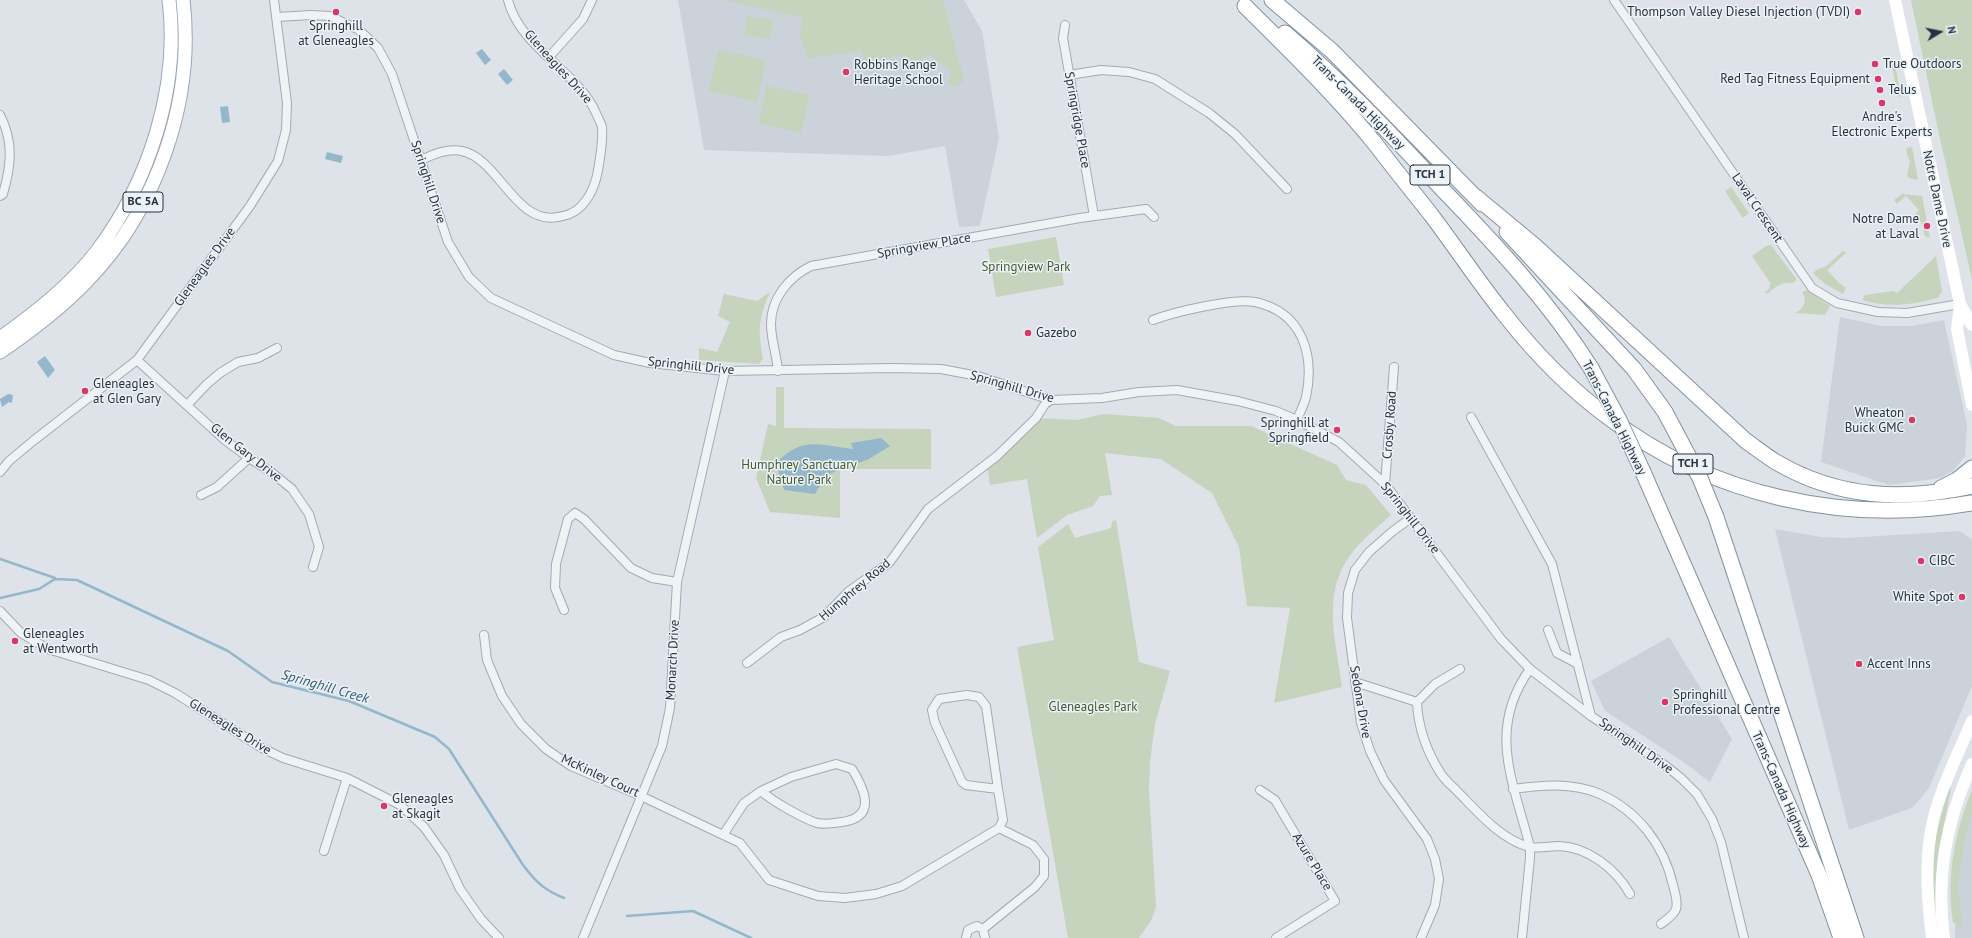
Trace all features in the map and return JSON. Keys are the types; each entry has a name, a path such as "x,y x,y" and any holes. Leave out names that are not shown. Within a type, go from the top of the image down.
{"highway":[{"name":"Trans-Canada Highway","path":"1272,0 1332,50 1476,197 1527,255 1634,369 1665,412 1697,471 1716,517 1856,938"},
{"name":"Trans-Canada Highway","path":"1241,3 1284,32 1320,63 1403,147 1501,252 1572,338 1618,420 1643,472 1819,875 1841,938"},
{"path":"1241,3 1312,74 1374,143 1430,214 1505,315 1546,361 1607,417 1643,442 1718,479 1763,494 1806,504 1860,510 1890,511 1972,504"},
{"path":"1476,197 1535,246 1746,441 1776,462 1806,478 1851,492 1890,496 1932,493 1972,486"},
{"path":"1932,493 1957,480 1972,468"},
{"path":"1949,507 1972,513"}],"main road":[{"name":"BC 5A","path":"0,338 37,309 79,271 96,252 114,227 128,201 154,140 166,91 170,52 169,0"},
{"name":"BC 5A","path":"0,352 45,320 87,281 124,235 140,208 167,148 181,93 186,53 183,0"}],"street":[{"name":"Gleneagles Drive","path":"0,472 10,461 34,441 137,360 250,206 278,162 286,130 287,103 274,0"},
{"name":"Gleneagles Drive","path":"421,160 452,150 463,151 476,158 520,203 536,214 551,218 565,216 576,211 588,197 595,183 601,153 602,126 591,101 526,35 510,7 508,0"},
{"path":"549,57 583,19 592,0"},
{"name":"Laval Crescent","path":"1614,0 1812,288 1837,303 1878,312 1907,313 1960,304"},
{"name":"Notre Dame Drive","path":"1895,0 1960,304 1972,325"},
{"name":"Springhill Drive","path":"277,18 311,15 330,16 359,30 378,48 392,74 448,242 469,277 491,298 614,355 650,363 725,371 891,368 941,370 978,376 1051,400 1102,398 1139,392 1177,390 1238,401 1276,411 1339,442 1385,484 1501,639 1530,669 1591,716 1671,770 1697,794 1712,819 1721,842 1744,938"},
{"name":"Springridge Place","path":"1065,25 1063,38 1094,216"},
{"path":"1069,75 1101,70 1129,72 1155,79 1209,113 1235,134 1287,188"},
{"path":"0,114 8,134 11,152 10,172 3,194 0,196"},
{"name":"Springview Place","path":"778,371 771,325 772,314 785,286 798,272 812,266 1094,216 1146,209 1154,217"},
{"path":"1153,320 1171,313 1235,302 1254,302 1273,308 1292,320 1306,344 1310,369 1306,398 1297,420"},
{"name":"Notre Dame Drive","path":"1960,304 1957,329 1972,405"},
{"path":"187,405 220,373 238,362 258,358 278,348"},
{"name":"Glen Gary Drive","path":"137,360 225,440 271,472 292,489 309,514 319,547 314,567"},
{"name":"Crosby Road","path":"1385,484 1394,367"},
{"name":"Monarch Drive","path":"583,938 662,746 670,708 677,582 725,371"},
{"name":"Humphrey Road","path":"747,663 781,637 800,630 824,617 849,591 889,563 928,509 997,456 1028,427 1045,404 1051,400"},
{"path":"1471,417 1552,564 1591,716"},
{"path":"201,495 217,487 249,458"},
{"path":"564,610 554,588 556,564 568,519 575,513 584,519 631,568 652,578 677,582"},
{"name":"Sedona Drive","path":"1411,518 1393,531 1369,552 1355,570 1348,592 1347,618 1361,723 1370,751 1384,780 1427,839 1435,859 1439,879 1435,904 1422,938"},
{"name":"Gleneagles Drive","path":"0,611 21,633 48,649 148,680 174,693 262,748 298,763 347,778 400,805 424,827 444,855 460,889 481,919 499,938"},
{"path":"1548,630 1557,653 1578,664"},
{"name":"McKinley Court","path":"484,635 487,660 502,696 521,724 546,749 571,766 641,796 740,843 748,856 769,880 818,896 845,898 876,894 902,886 998,828"},
{"path":"1460,669 1435,684 1417,702 1418,719 1422,734 1441,775 1480,814 1504,835 1530,847 1560,846 1581,850 1591,855 1609,869 1624,884 1630,894"},
{"path":"1522,938 1530,847 1508,767 1506,741 1508,718 1513,698 1530,669"},
{"path":"1355,682 1417,702"},
{"path":"983,930 1035,887 1044,876 1044,859 1033,845 998,828 1003,820 986,706 979,697 967,695 939,699 932,710 934,723 962,782 966,785 998,789"},
{"path":"1932,938 1927,881 1930,835 1941,794 1972,721"},
{"path":"723,835 744,803 761,791 791,777 836,764 852,769 864,792 864,808 853,821 828,824 817,823 771,800 761,791"},
{"path":"1944,938 1941,896 1943,855 1950,822 1972,764"},
{"path":"324,851 347,778"},
{"path":"1513,789 1561,785 1582,788 1599,794 1630,813 1643,824 1664,856 1671,876 1676,909 1673,914 1661,924"},
{"name":"Azure Place","path":"1260,790 1275,800 1335,901 1276,938"},
{"path":"966,938 967,932 971,928 977,926 983,930 985,938"}],"shaded area":[{"path":"678,0 964,0 982,31 999,138 980,226 959,227 945,146 888,156 704,150"},
{"path":"1840,317 1881,326 1912,326 1944,320 1967,425 1965,456 1953,471 1940,478 1889,485 1821,462"},
{"path":"1775,529 1821,537 1847,538 1960,531 1972,540 1972,686 1929,788 1912,808 1849,830"},
{"path":"1669,637 1732,739 1710,782 1682,761 1605,711 1591,681"},
{"path":"1972,807 1972,938 1955,938 1955,890 1963,834"}],"green space":[{"path":"726,0 943,0 964,81 955,87 949,84 952,72 928,54 917,63 903,55 867,62 861,51 808,58 800,35 802,18"},
{"path":"1911,0 1972,0 1972,279 1938,130"},
{"path":"747,16 773,20 770,39 744,34"},
{"path":"718,50 766,60 757,102 709,91"},
{"path":"1894,60 1901,96 1898,97 1891,61"},
{"path":"767,86 809,95 801,133 758,123"},
{"path":"1912,147 1918,180 1909,178 1907,175 1910,162 1906,151 1907,148"},
{"path":"1731,187 1749,213 1743,218 1725,191"},
{"path":"1902,194 1922,196 1930,238 1925,236 1921,222 1915,214 1919,210 1906,196 1897,204 1894,200"},
{"name":"Springview Park","path":"1056,237 1064,285 996,297 988,249"},
{"path":"1771,245 1797,280 1792,283 1781,284 1767,294 1765,292 1770,288 1769,285 1771,284 1752,256 1766,246"},
{"path":"1843,251 1846,253 1827,270 1846,288 1843,294 1825,284 1813,273 1818,269 1825,267"},
{"path":"1936,256 1942,291 1938,298 1900,305 1882,304 1862,300 1865,295 1893,291 1897,293"},
{"path":"1807,290 1830,306 1825,315 1796,313 1801,309 1805,301 1802,292"},
{"path":"770,292 761,317 760,340 763,359 759,364 699,360 699,348 717,352 730,322 718,316 724,294 757,301"},
{"name":"Humphrey Sanctuary Nature Park","path":"776,387 784,387 784,428 931,429 931,469 840,469 840,518 770,512 756,478 768,424 776,426"},
{"path":"1104,414 1159,418 1176,426 1251,426 1337,465 1346,480 1366,485 1391,515 1365,538 1351,554 1342,569 1336,585 1333,601 1334,635 1342,687 1274,703 1290,608 1247,606 1239,547 1212,493 1161,459 1105,453 1112,495 1100,496 1093,506 1067,515 1037,538 1027,479 990,485 987,464 1035,418 1077,420"},
{"name":"Gleneagles Park","path":"1116,520 1139,662 1170,671 1155,724 1150,762 1149,790 1156,906 1152,919 1139,938 1068,938 1017,647 1054,640 1038,547 1068,524 1075,538 1111,528 1112,522"},
{"path":"1949,787 1951,788 1938,854 1935,913 1933,882 1934,849 1939,817"},
{"path":"1972,790 1972,813 1965,836 1958,884 1962,929 1953,922 1951,905 1951,871 1961,822"}],"water":[{"path":"482,49 491,60 485,65 476,53"},
{"path":"504,69 513,80 507,85 498,74"},
{"path":"228,106 230,122 222,123 220,107"},
{"path":"327,152 343,156 341,163 325,159"},
{"path":"45,356 55,370 48,378 37,362"},
{"path":"8,394 13,395 12,403 9,402 2,407 0,399"},
{"path":"881,438 890,446 869,459 826,475 815,494 784,490 776,463 786,454 795,449 812,444 853,449 851,443"}],"waterway":[{"path":"0,559 55,578"},
{"name":"Springhill Creek","path":"0,598 39,589 55,579 77,580 228,651 272,682 349,701 435,737 449,749 523,865 536,881 546,889 564,898"},
{"name":"Springhill Creek","path":"627,916 693,911 751,938"}],"place":[{"name":"Springhill at Gleneagles","path":"336,12"},
{"name":"Thompson Valley Diesel Injection (TVDI)","path":"1858,12"},
{"name":"True Outdoors","path":"1875,64"},
{"name":"Robbins Range Heritage School","path":"846,72"},
{"name":"Red Tag Fitness Equipment","path":"1878,79"},
{"name":"Telus","path":"1880,90"},
{"name":"Andre's Electronic Experts","path":"1882,103"},
{"name":"Notre Dame at Laval","path":"1927,226"},
{"name":"Gazebo","path":"1028,333"},
{"name":"Gleneagles at Glen Gary","path":"85,391"},
{"name":"Wheaton Buick GMC","path":"1912,420"},
{"name":"Springhill at Springfield","path":"1337,430"},
{"name":"CIBC","path":"1921,561"},
{"name":"White Spot","path":"1962,597"},
{"name":"Gleneagles at Wentworth","path":"15,641"},
{"name":"Accent Inns","path":"1859,664"},
{"name":"Springhill Professional Centre","path":"1665,702"},
{"name":"Gleneagles at Skagit","path":"384,806"}]}
